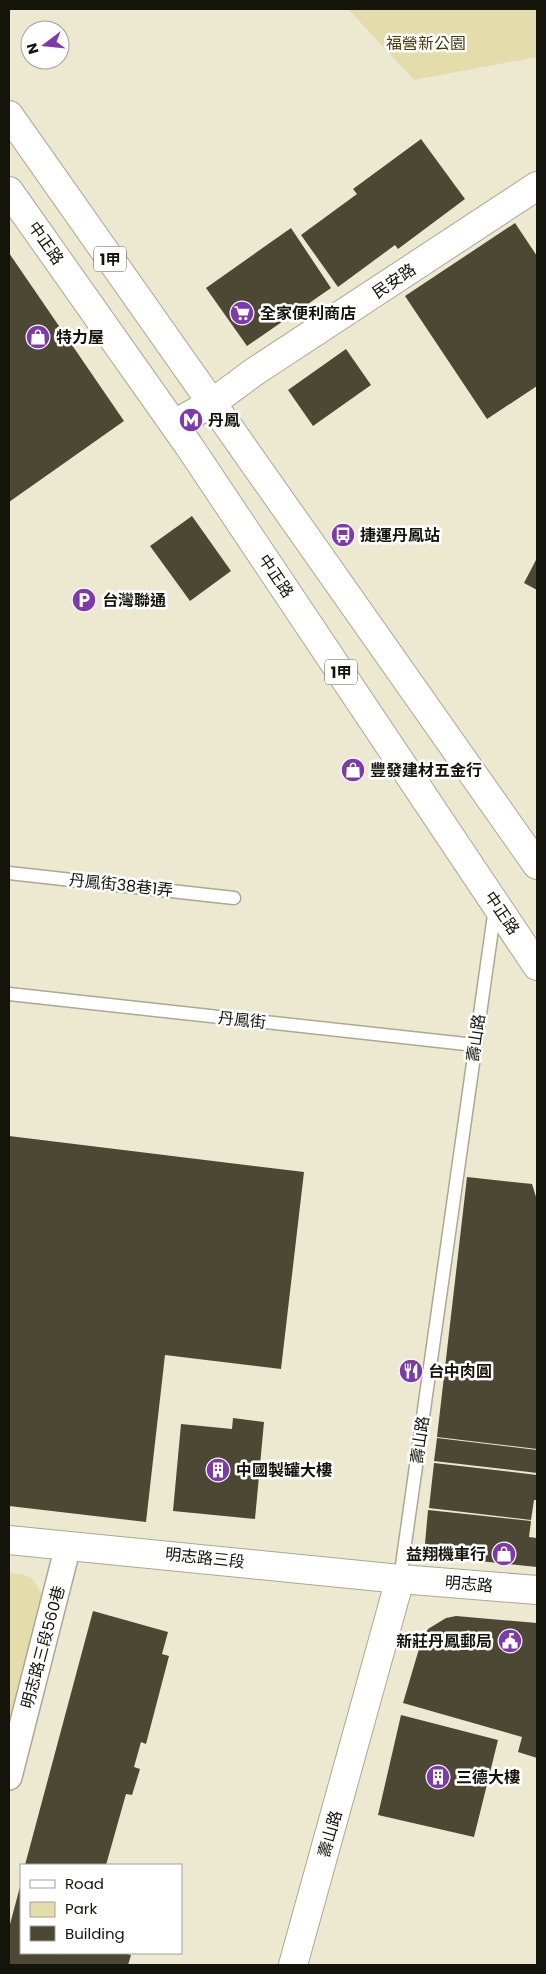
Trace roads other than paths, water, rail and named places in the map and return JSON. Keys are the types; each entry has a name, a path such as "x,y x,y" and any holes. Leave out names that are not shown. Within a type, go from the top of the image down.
{"main road":[{"name":"1甲","path":"9,115 537,865"},
{"name":"民安路","path":"174,424 212,404 254,372 537,186"},
{"name":"中正路","path":"9,191 174,424 537,966"},
{"name":"明志路三段","path":"9,1540 400,1579"},
{"name":"明志路","path":"400,1579 537,1590"},
{"name":"壽山路","path":"293,1965 400,1579"}],"street":[{"name":"明志路三段560巷","path":"9,1777 68,1546"}],"lane":[{"name":"丹鳳街38巷1弄","path":"9,873 234,898"},
{"name":"壽山路","path":"400,1579 495,903"},
{"name":"丹鳳街","path":"9,994 475,1045"}],"place":[{"name":"全家便利商店","path":"242,313"},
{"name":"特力屋","path":"38,337"},
{"name":"丹鳳","path":"191,420"},
{"name":"捷運丹鳳站","path":"343,535"},
{"name":"台灣聯通","path":"84,600"},
{"name":"豐發建材五金行","path":"353,770"},
{"name":"台中肉圓","path":"411,1371"},
{"name":"中國製罐大樓","path":"218,1470"},
{"name":"益翔機車行","path":"504,1554"},
{"name":"新莊丹鳳郵局","path":"510,1641"},
{"name":"三德大樓","path":"438,1777"}],"park label":[{"name":"福營新公園","path":"426,43"}]}
